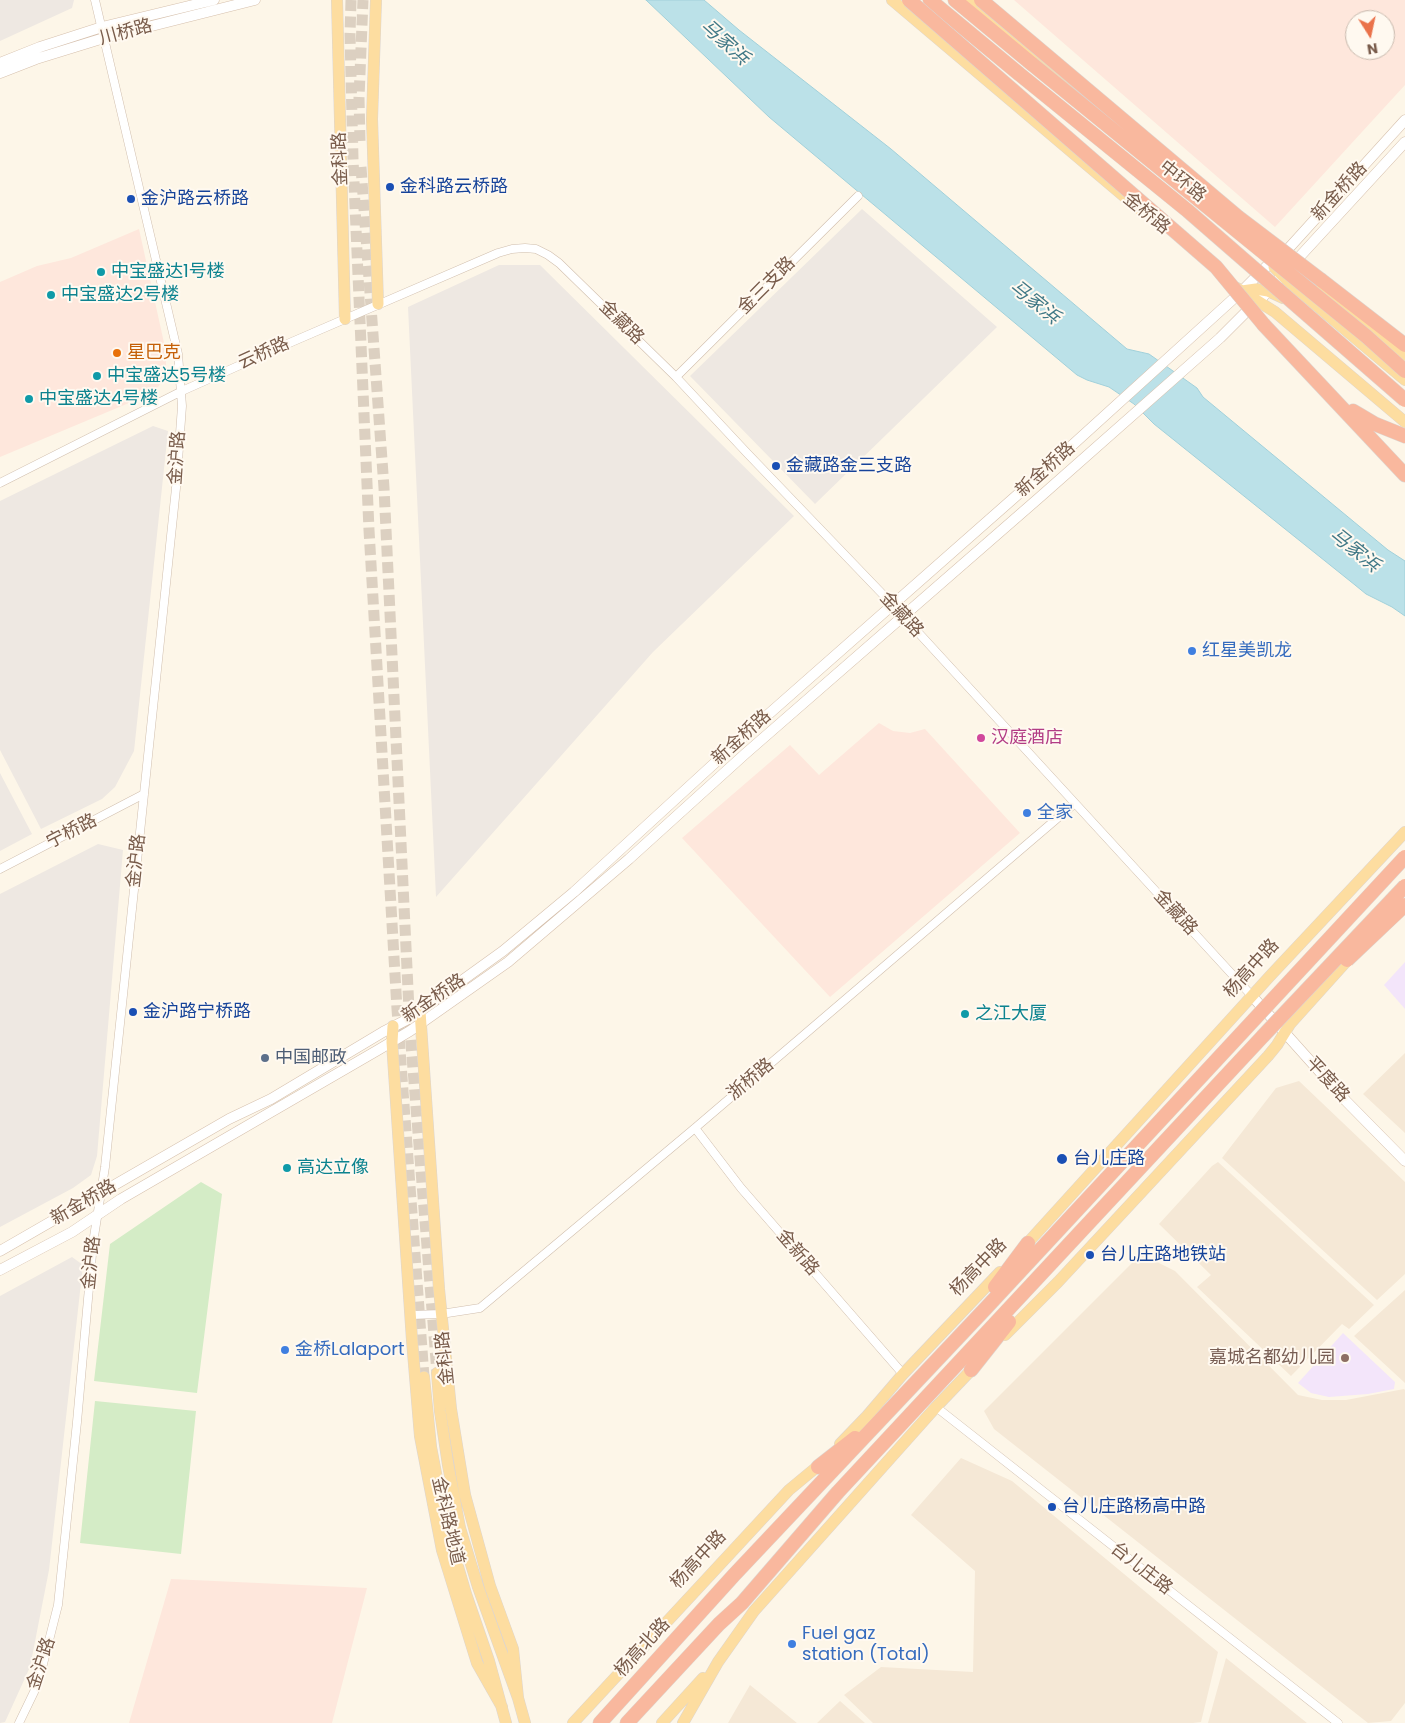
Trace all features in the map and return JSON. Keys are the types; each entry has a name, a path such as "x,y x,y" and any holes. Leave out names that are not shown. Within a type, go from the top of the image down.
{"highway":[{"path":"909,0 1216,266 1264,325 1336,399 1355,413 1405,436"},
{"name":"中环路","path":"930,0 1188,211 1405,400"},
{"name":"中环路","path":"955,0 1349,322 1399,370"},
{"path":"979,1 1238,217 1405,345"},
{"path":"1238,217 1349,322"},
{"path":"1320,383 1405,475"},
{"path":"1306,964 1405,849"},
{"name":"杨高中路","path":"844,1460 1405,857"},
{"path":"627,1723 719,1624 742,1602 838,1492 1405,886"},
{"path":"1263,1036 1371,939 1405,905"},
{"path":"956,1340 1028,1243"},
{"path":"971,1370 1065,1250"},
{"path":"818,1467 890,1411"},
{"name":"杨高北路","path":"600,1723 734,1575 844,1460"},
{"path":"640,1723 666,1688 719,1624"}],"main road":[{"name":"金科路","path":"337,0 345,319"},
{"name":"金科路","path":"376,0 372,119 378,304"},
{"name":"金桥路","path":"892,0 1030,115 1116,190 1242,291 1275,312 1405,422"},
{"path":"979,1 1156,158 1282,276 1399,370 1405,380"},
{"path":"1270,263 1292,265 1405,359"},
{"path":"1242,291 1256,289 1280,296 1357,360 1369,365 1399,370"},
{"name":"杨高中路","path":"573,1723 789,1490 818,1467 867,1416 903,1374 1028,1243 1252,996 1405,832"},
{"path":"683,1723 718,1662 754,1611 936,1406 1058,1282 1268,1056 1285,1034 1290,1024 1405,897"},
{"name":"金科路","path":"420,1011 442,1314 451,1409 465,1495 490,1586 513,1649 518,1698"},
{"name":"金科路","path":"393,1026 392,1042 420,1436 442,1550 477,1663 502,1706"},
{"name":"金科路地道","path":"437,1373 440,1412 460,1528 500,1651"},
{"name":"金科路地道","path":"424,1378 431,1447 446,1526 463,1584 489,1660"},
{"name":"金科路","path":"500,1651 518,1698 525,1723"},
{"name":"金科路","path":"489,1660 506,1723"},
{"path":"662,1723 718,1662"}],"street":[{"name":"金沪路","path":"19,1723 34,1692 44,1664 58,1605 94,1242 102,1193 176,488 182,391 178,354 95,0"},
{"name":"川桥路","path":"0,74 103,33 214,0"},
{"name":"川桥路","path":"0,63 40,47 255,0"},
{"name":"新金桥路","path":"0,1251 229,1119 271,1099 393,1026 410,1018 503,951 574,892 746,734 1024,490 1242,291 1270,263 1288,249 1405,120"},
{"name":"新金桥路","path":"0,1270 72,1232 121,1199 392,1042 508,962 630,859 745,754 1132,416 1258,302 1405,142"},
{"name":"金三支路","path":"676,377 858,196"},
{"name":"云桥路","path":"0,483 182,391 378,304 498,253 512,249 536,249"},
{"name":"金藏路","path":"536,249 559,263 676,377 892,605 1252,996"},
{"name":"宁桥路","path":"0,869 144,794"},
{"name":"浙桥路","path":"411,1315 442,1314 480,1308 695,1128 1074,804"},
{"name":"平度路","path":"1252,996 1346,1101 1405,1161"},
{"name":"金新路","path":"695,1128 741,1188 903,1374"},
{"name":"台儿庄路","path":"936,1406 1338,1723"}],"shaded area":[{"path":"0,0 74,0 72,8 0,41"},
{"path":"1014,0 1405,0 1405,85 1275,227"},
{"path":"862,209 997,327 815,504 690,376"},
{"path":"139,229 166,352 166,369 159,386 148,395 0,457 0,282 37,266 71,258"},
{"path":"499,265 540,265 794,516 653,652 436,897 408,307"},
{"path":"153,426 168,431 134,751 115,787 102,799 41,829 0,750 0,501"},
{"path":"879,723 893,731 910,733 925,729 1020,833 830,997 682,838 790,745 819,775"},
{"path":"0,773 32,834 0,851"},
{"path":"98,844 123,850 97,1156 91,1175 73,1188 0,1227 0,894"},
{"path":"1405,962 1405,1009 1384,985"},
{"path":"1405,1053 1405,1133 1363,1094"},
{"path":"1299,1081 1405,1182 1405,1274 1377,1300 1222,1158 1276,1088"},
{"path":"1218,1162 1374,1305 1349,1329 1342,1324 1291,1376 1197,1287 1211,1275 1159,1224 1212,1166"},
{"path":"1141,1254 1175,1271 1298,1395 1322,1400 1346,1400 1405,1390 1405,1703 1391,1721 1368,1723 994,1429 984,1411"},
{"path":"72,1257 83,1265 49,1570 30,1667 5,1722 0,1723 0,1296"},
{"path":"1405,1290 1405,1383 1354,1336"},
{"name":"嘉城名都幼儿园","path":"1343,1333 1395,1382 1394,1389 1368,1394 1329,1397 1311,1393 1298,1383"},
{"path":"961,1458 1012,1481 1218,1652 1201,1722 873,1723 844,1695 881,1667 973,1672 975,1571 911,1515"},
{"path":"171,1579 367,1588 332,1723 129,1723"},
{"path":"1226,1658 1307,1723 1208,1723"},
{"path":"750,1685 797,1723 728,1723"},
{"path":"840,1701 865,1723 817,1723"}],"green space":[{"path":"201,1182 222,1194 197,1393 94,1381 110,1244"},
{"path":"95,1401 196,1411 181,1554 80,1543"}],"water":[{"name":"马家浜","path":"646,0 704,0 739,30 891,149 1127,349 1149,354 1197,388 1203,397 1388,550 1405,561 1405,616 1366,594 1154,424 1134,404 1109,387 1077,375 769,117"}],"tunnel":[{"path":"351,0 353,159 369,530 397,1009 424,1377"},
{"path":"360,141 359,98 363,0"},
{"path":"361,167 384,488 410,1031 437,1373"}],"place":[{"name":"金科路云桥路","path":"390,187"},
{"name":"金沪路云桥路","path":"131,199"},
{"name":"中宝盛达1号楼","path":"101,272"},
{"name":"中宝盛达2号楼","path":"51,295"},
{"name":"星巴克","path":"117,353"},
{"name":"中宝盛达5号楼","path":"97,376"},
{"name":"中宝盛达4号楼","path":"29,399"},
{"name":"金藏路金三支路","path":"776,466"},
{"name":"红星美凯龙","path":"1192,651"},
{"name":"汉庭酒店","path":"981,738"},
{"name":"全家","path":"1027,813"},
{"name":"金沪路宁桥路","path":"133,1012"},
{"name":"之江大厦","path":"965,1014"},
{"name":"中国邮政","path":"265,1058"},
{"name":"台儿庄路","path":"1062,1159"},
{"name":"高达立像","path":"287,1168"},
{"name":"台儿庄路地铁站","path":"1090,1255"},
{"name":"金桥Lalaport","path":"285,1350"},
{"name":"嘉城名都幼儿园","path":"1345,1358"},
{"name":"台儿庄路杨高中路","path":"1052,1507"},
{"name":"Fuel gaz station (Total)","path":"792,1644"}]}
